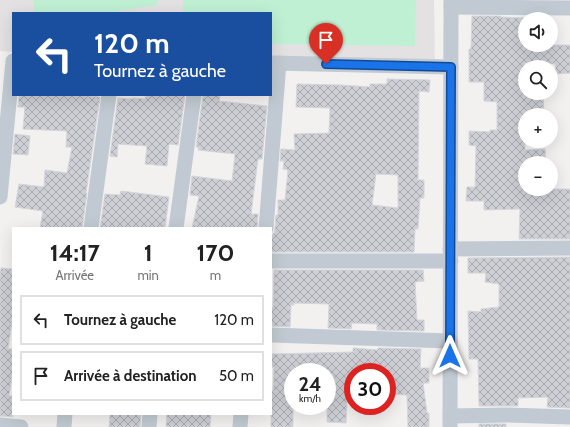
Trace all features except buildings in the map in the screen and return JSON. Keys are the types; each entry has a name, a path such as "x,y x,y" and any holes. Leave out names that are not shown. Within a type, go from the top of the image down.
{"street":[{"path":"570,8 451,3 450,422 507,415 570,417"},
{"path":"0,59 12,60"},
{"path":"266,227 275,63 451,67"},
{"path":"0,197 12,71"},
{"path":"91,227 109,96"},
{"path":"176,227 194,96"},
{"path":"272,261 451,255 570,248"},
{"path":"272,335 450,342"},
{"path":"64,427 65,415"},
{"path":"149,427 150,415"},
{"path":"240,427 241,415"},
{"path":"0,425 21,427"}],"shaded area":[{"path":"0,0 434,0 435,67 272,61 272,12 12,12 12,52 0,51"}],"green space":[{"path":"33,0 157,0 157,5 113,12 35,12"},
{"path":"183,0 416,0 415,46 272,44 272,12 183,12"}],"route":[{"path":"326,64 451,67 450,356"}]}
